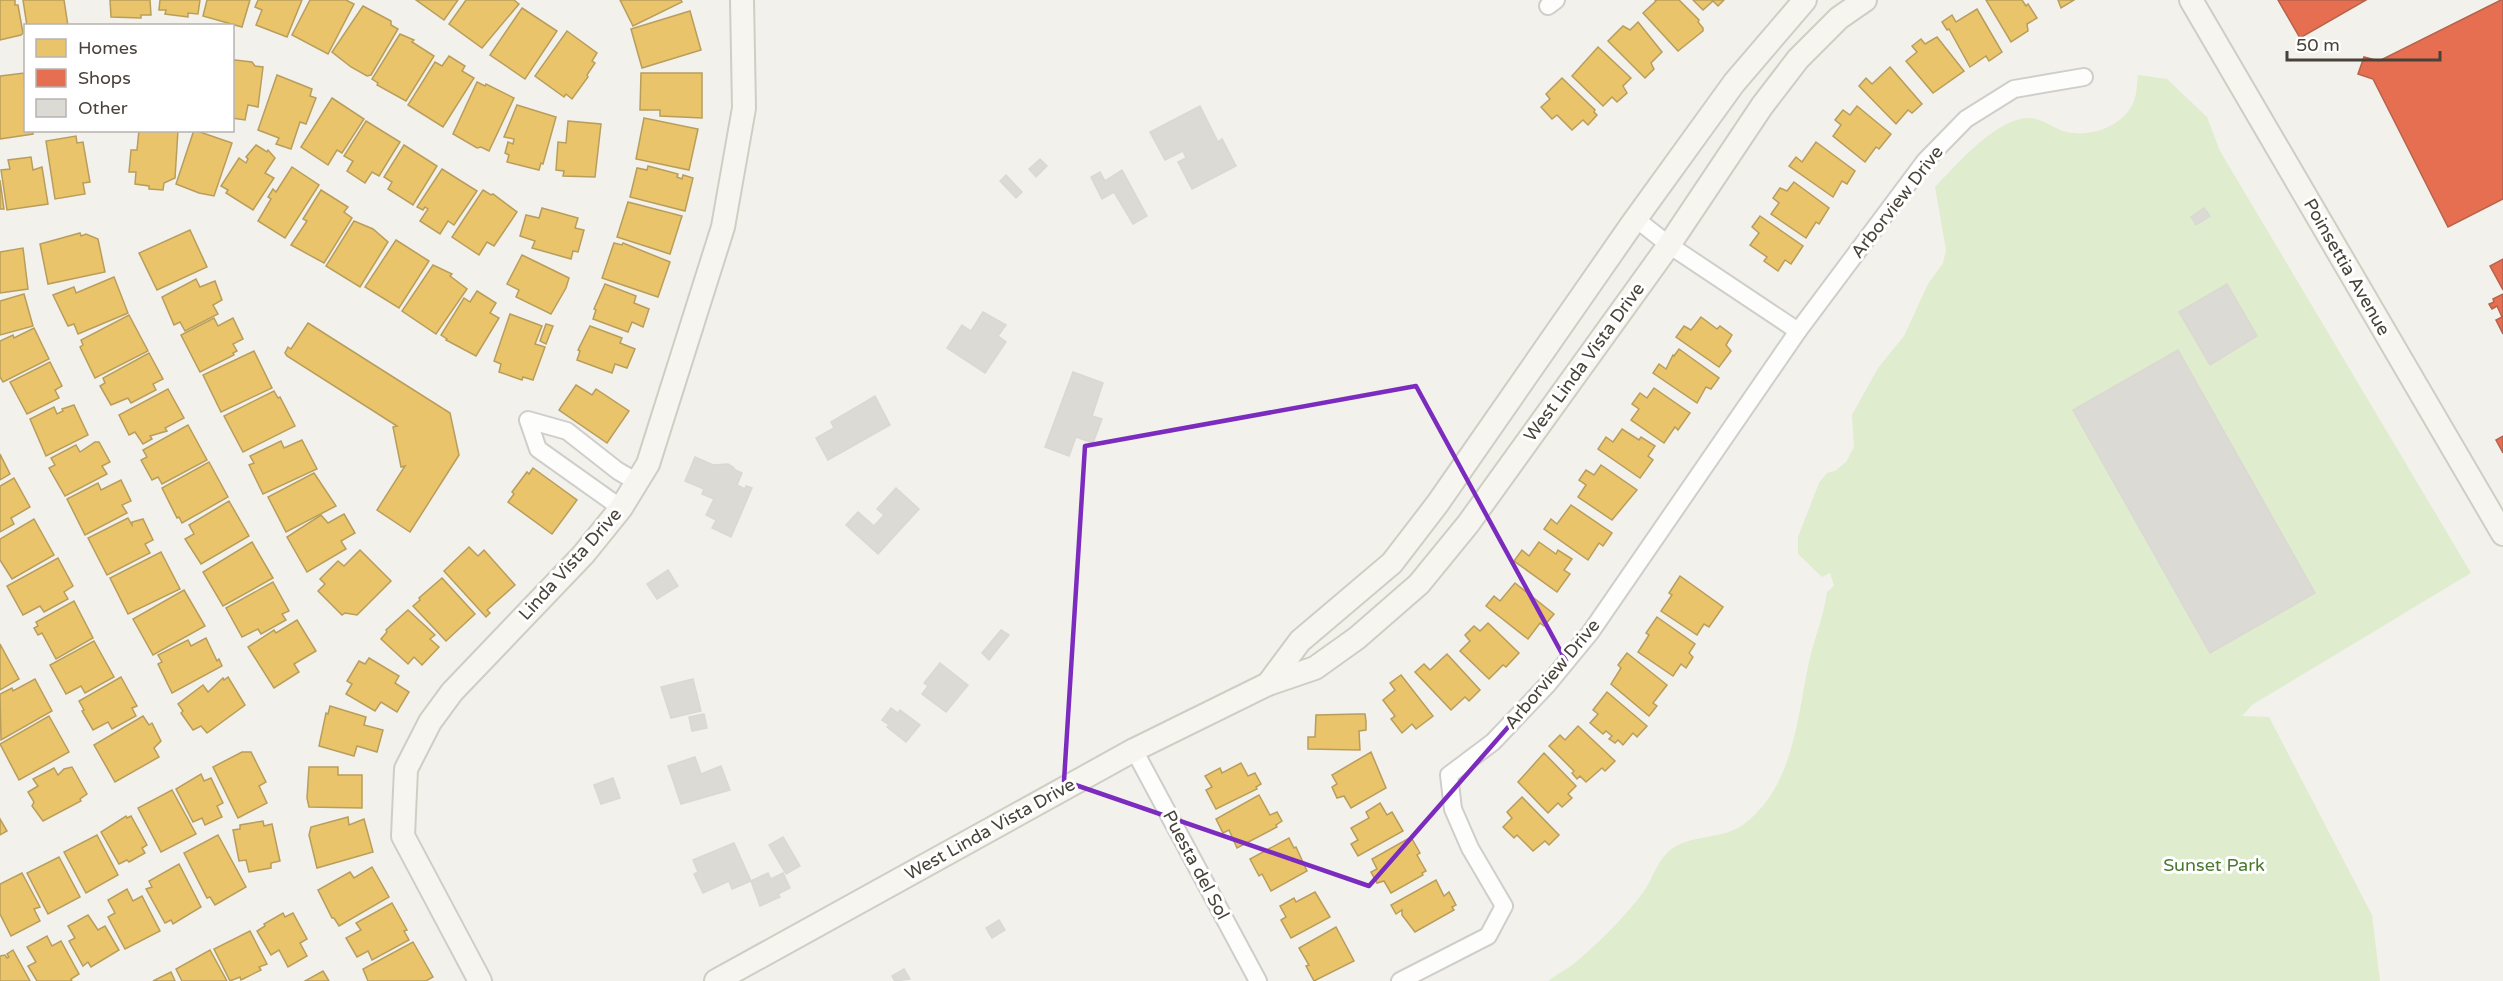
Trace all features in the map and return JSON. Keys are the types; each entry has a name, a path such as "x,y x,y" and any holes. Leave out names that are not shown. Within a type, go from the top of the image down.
{"main road":[{"name":"Linda Vista Drive","path":"480,981 403,836 406,769 430,722 453,692 583,555 621,508 648,464 723,227 744,108 742,0"},
{"name":"West Linda Vista Drive","path":"1268,684 1300,641 1392,563 1438,504 1636,219 1734,83 1805,0"},
{"name":"West Linda Vista Drive","path":"716,981 1134,750 1268,684 1315,668 1357,638 1419,584 1468,524 1669,245 1762,106 1798,59 1839,18 1865,0"},
{"name":"Poinsettia Avenue","path":"2191,0 2503,534"}],"street":[{"name":"Arborview Drive","path":"1400,981 1488,936 1504,906 1470,848 1453,809 1449,776 1493,742 1548,684 1590,633 1798,331 1925,161 1966,119 2014,89 2084,77"},
{"path":"1636,219 1669,245 1798,331"},
{"path":"621,508 538,449 528,420 567,431 618,471 637,482"},
{"name":"Puesta del Sol","path":"1134,750 1258,981"}],"highlighted area":[{"path":"1416,386 1566,661 1369,886 1064,781 1085,446"}],"green space":[{"name":"Sunset Park","path":"2138,75 2167,79 2207,117 2220,151 2471,573 2252,705 2242,716 2269,717 2372,915 2380,981 1548,981 1575,963 1619,922 1649,884 1660,861 1668,852 1686,842 1726,833 1744,824 1761,808 1774,791 1791,750 1809,662 1827,592 1834,586 1830,573 1822,577 1798,554 1798,537 1819,483 1827,473 1835,471 1846,462 1854,447 1852,415 1878,368 1904,336 1928,284 1943,263 1946,250 1935,187 1985,138 1997,129 2020,119 2033,118 2061,130 2077,133 2097,131 2117,122 2131,107 2136,95"}],"building: Homes":[{"path":"0,0 15,0 15,5 18,5 23,33 21,35 0,40"},
{"path":"23,0 64,0 68,24 27,24"},
{"path":"110,0 150,0 151,15 141,15 141,18 111,17"},
{"path":"160,0 200,0 198,14 188,13 188,17 165,14 166,10 159,10"},
{"path":"207,0 250,0 242,27 203,16"},
{"path":"258,0 302,0 287,37 256,25 262,10 255,7"},
{"path":"310,0 346,0 354,4 328,54 292,35"},
{"path":"416,0 458,0 444,20"},
{"path":"466,0 514,0 519,4 482,48 449,24"},
{"path":"620,0 681,0 682,2 633,26"},
{"path":"1655,0 1679,0 1699,20 1703,31 1678,51 1643,13"},
{"path":"1693,0 1724,0 1718,6 1713,1 1703,10"},
{"path":"1986,0 2022,0 2026,6 2028,4 2037,18 2027,24 2028,31 2011,42"},
{"path":"2058,0 2074,0 2061,8"},
{"path":"363,6 391,21 391,25 398,29 371,75 367,76 332,52"},
{"path":"522,8 557,31 525,79 490,55"},
{"path":"1977,9 2002,52 1989,61 1986,56 1970,67 1949,29 1947,30 1942,22 1952,15 1956,22"},
{"path":"690,11 701,50 642,68 631,29"},
{"path":"1638,22 1662,52 1651,63 1654,69 1645,78 1608,41 1623,26 1630,30"},
{"path":"567,31 597,53 592,61 595,63 588,77 572,99 566,94 564,97 535,76"},
{"path":"400,34 414,40 412,42 434,56 406,101 377,85 378,83 372,79"},
{"path":"1937,37 1964,71 1933,93 1906,61 1917,52 1912,46 1921,39 1925,44"},
{"path":"1598,47 1631,78 1623,86 1627,93 1617,102 1612,97 1603,106 1572,76"},
{"path":"449,56 465,66 462,71 474,78 443,127 408,105 435,62 442,66"},
{"path":"234,61 252,62 255,66 263,67 258,107 248,105 245,120 234,118"},
{"path":"1890,67 1922,104 1912,113 1908,110 1896,124 1859,86 1866,78 1872,84"},
{"path":"24,73 24,132 33,132 33,134 0,139 0,76"},
{"path":"641,73 702,73 702,118 660,116 660,110 640,110"},
{"path":"277,75 312,89 310,96 316,98 306,124 300,122 291,149 276,144 279,138 258,130"},
{"path":"1562,78 1595,110 1597,115 1588,125 1583,120 1572,130 1557,115 1552,119 1541,107 1550,99 1546,94"},
{"path":"477,82 514,98 489,151 481,147 477,148 453,134"},
{"path":"332,98 364,119 342,153 337,150 328,165 301,147"},
{"path":"517,105 556,117 543,164 541,163 539,170 507,162 509,155 505,153 508,142 513,144 514,139 504,137"},
{"path":"1857,106 1891,134 1879,149 1876,147 1865,162 1833,136 1841,125 1835,120 1843,110 1850,115"},
{"path":"644,118 698,129 689,170 636,159"},
{"path":"366,121 400,142 379,176 372,172 365,183 347,171 353,161 344,156"},
{"path":"568,121 601,124 595,177 563,176 564,171 556,170 558,142 566,143"},
{"path":"139,132 178,132 175,178 164,183 163,190 149,189 149,186 135,184 136,172 129,172 131,150 137,150"},
{"path":"193,132 232,143 214,196 176,184"},
{"path":"76,136 77,143 83,142 90,182 83,183 85,194 55,199 46,141"},
{"path":"1816,142 1855,171 1847,184 1842,181 1833,197 1789,166 1796,157 1802,162"},
{"path":"256,145 267,152 268,150 275,158 265,173 274,178 253,210 226,193 228,190 221,186 239,158 246,163 248,159 246,157"},
{"path":"404,145 437,166 413,205 388,189 392,182 384,177"},
{"path":"31,157 33,170 42,167 48,204 7,210 1,170 10,169 8,160"},
{"path":"648,166 678,174 677,177 682,179 683,175 693,178 685,211 630,197 637,168 647,170"},
{"path":"292,167 319,185 285,238 258,221 271,199 268,197 273,189 276,192"},
{"path":"442,169 477,191 454,225 448,221 440,234 420,221 428,209 425,207 423,210 417,207"},
{"path":"0,180 4,209 0,209"},
{"path":"1794,182 1829,208 1806,238 1771,214 1779,203 1773,198 1780,188 1787,191"},
{"path":"321,190 348,207 344,212 352,218 324,263 291,245 307,221 303,219"},
{"path":"483,190 493,194 517,212 494,246 487,242 479,255 452,237"},
{"path":"628,202 682,216 670,254 617,237"},
{"path":"542,208 578,218 575,228 584,230 578,252 573,251 571,259 532,248 535,241 520,236 526,215 539,218"},
{"path":"1760,216 1803,246 1791,264 1785,260 1778,271 1764,261 1767,257 1750,245 1759,233 1752,227"},
{"path":"354,221 373,229 388,242 360,287 326,266"},
{"path":"190,230 207,267 157,290 139,253"},
{"path":"80,233 81,236 86,234 98,239 105,272 48,284 40,244"},
{"path":"396,240 429,261 399,308 365,287"},
{"path":"614,243 622,245 623,243 670,262 658,297 602,278"},
{"path":"23,248 28,289 0,293 0,252"},
{"path":"522,255 569,278 551,314 516,297 519,290 507,284"},
{"path":"433,265 452,274 450,276 467,289 436,334 402,311"},
{"path":"114,277 128,313 78,334 74,324 68,326 53,295 74,287 76,293"},
{"path":"196,279 200,287 215,281 222,300 213,305 218,314 185,331 180,322 174,325 162,297"},
{"path":"605,284 636,296 634,303 649,309 643,327 632,322 628,332 593,319 596,310 594,309"},
{"path":"477,291 496,303 490,313 499,318 476,356 441,335 464,298 470,302"},
{"path":"24,294 33,326 0,335 0,301"},
{"path":"510,314 542,326 535,344 545,347 533,380 523,377 522,380 499,372 501,364 494,361"},
{"path":"129,315 148,351 95,378 80,347 83,345 81,340"},
{"path":"1701,317 1717,329 1720,326 1732,335 1726,345 1731,351 1719,367 1676,337 1684,326 1691,330"},
{"path":"214,318 218,326 233,318 243,339 233,344 237,351 233,353 234,355 200,372 181,335"},
{"path":"308,323 450,413 459,455 410,532 377,510 405,466 401,467 393,427 397,426 287,356 285,353 288,347 291,349"},
{"path":"546,324 553,326 546,344 540,341"},
{"path":"590,326 622,338 620,343 635,349 627,368 615,364 612,373 577,360 580,351 578,350"},
{"path":"34,328 49,359 3,382 0,377 0,341 13,335 14,338"},
{"path":"1679,349 1719,378 1711,389 1706,387 1697,403 1653,373 1659,364 1666,369"},
{"path":"254,351 272,388 221,412 203,375"},
{"path":"149,353 163,379 153,384 156,390 131,403 128,398 111,405 100,386 105,383 103,378"},
{"path":"50,362 62,386 55,390 59,398 27,414 10,382"},
{"path":"576,385 592,395 596,389 629,411 607,443 559,410"},
{"path":"1654,388 1690,413 1678,430 1675,427 1664,443 1631,420 1639,409 1632,404 1640,393 1647,398"},
{"path":"168,389 184,418 165,428 167,431 150,436 152,439 143,444 135,432 129,435 119,415"},
{"path":"274,391 278,398 280,397 295,426 243,452 224,416"},
{"path":"74,405 88,435 46,456 30,419 54,407 57,414 63,411 62,409"},
{"path":"188,425 207,460 162,484 158,477 152,480 141,460 147,457 143,450"},
{"path":"1622,429 1639,440 1641,437 1655,446 1648,456 1653,460 1640,478 1598,449 1606,437 1613,442"},
{"path":"302,440 317,469 263,494 249,465 254,463 250,456 281,441 284,448"},
{"path":"95,442 99,442 110,462 102,466 107,474 65,496 49,468 55,465 51,458 76,445 80,452"},
{"path":"0,454 10,474 0,480"},
{"path":"209,462 228,497 182,523 179,517 177,518 162,488"},
{"path":"1601,465 1637,490 1612,520 1578,497 1586,485 1579,480 1586,470 1594,475"},
{"path":"533,468 577,500 552,534 508,502 514,494 512,492 527,472 529,474"},
{"path":"314,473 336,506 286,532 268,497"},
{"path":"14,478 30,507 11,518 14,524 0,532 0,486"},
{"path":"121,480 131,501 122,505 127,513 85,535 67,499 98,483 101,490"},
{"path":"229,501 249,536 201,564 185,539 194,534 189,525"},
{"path":"1571,505 1612,533 1603,546 1599,543 1588,560 1544,529 1551,519 1557,524"},
{"path":"344,514 355,533 341,541 346,549 307,572 287,537 321,515 328,523"},
{"path":"128,518 132,525 132,522 143,519 153,540 145,544 150,553 107,575 88,538"},
{"path":"34,519 54,555 12,579 0,560 0,539"},
{"path":"252,542 273,578 223,606 203,572"},
{"path":"1539,542 1556,554 1558,550 1572,559 1564,570 1570,574 1557,592 1514,561 1522,550 1529,556"},
{"path":"469,547 478,556 484,550 515,585 487,610 490,613 486,617 444,571"},
{"path":"360,550 391,581 357,615 345,613 342,615 318,591 325,584 320,579 338,561 344,566"},
{"path":"161,552 180,589 128,614 110,578"},
{"path":"58,558 73,586 64,592 68,599 44,612 40,606 23,615 7,586"},
{"path":"1680,576 1723,607 1709,627 1704,624 1697,635 1661,611 1672,595 1669,593"},
{"path":"442,578 475,614 446,641 413,606"},
{"path":"273,582 289,611 282,614 286,620 261,634 258,629 242,637 226,608"},
{"path":"1515,583 1554,614 1544,626 1540,623 1528,639 1486,606 1494,596 1500,601"},
{"path":"184,590 205,626 153,655 133,619"},
{"path":"74,601 93,638 56,659 42,633 38,635 34,628 38,626 36,622"},
{"path":"408,610 435,635 430,639 439,647 422,665 414,657 408,664 381,639 387,632 386,630"},
{"path":"1657,617 1695,644 1689,653 1693,657 1686,668 1681,664 1673,676 1638,652 1649,635 1646,633"},
{"path":"297,620 316,651 294,664 299,672 274,688 248,647 274,630 276,633"},
{"path":"1488,623 1519,653 1506,667 1503,665 1489,679 1460,651 1470,641 1465,635 1474,626 1480,631"},
{"path":"206,638 217,661 219,659 222,666 172,693 158,664 162,662 158,655 188,640 191,646"},
{"path":"94,641 114,677 85,693 81,686 66,694 50,665"},
{"path":"0,644 19,679 0,690"},
{"path":"1627,653 1667,685 1653,703 1657,706 1649,716 1611,684 1621,668 1618,665"},
{"path":"1447,654 1480,690 1469,701 1465,697 1451,710 1415,672 1424,664 1430,670"},
{"path":"369,658 399,676 395,683 409,692 397,712 381,702 375,711 346,694 352,684 347,681 359,661 365,664"},
{"path":"1401,675 1433,716 1416,729 1412,724 1402,733 1391,719 1395,716 1383,700 1395,690 1390,683"},
{"path":"121,677 137,706 132,708 136,716 112,729 108,722 93,730 79,701"},
{"path":"228,677 245,705 207,733 201,726 193,730 181,713 183,711 178,704 203,685 208,692 223,678 224,680"},
{"path":"35,679 52,711 1,740 0,694 12,688 13,691"},
{"path":"1607,692 1647,726 1637,737 1633,733 1623,745 1618,740 1615,743 1609,739 1612,736 1606,731 1603,734 1590,723 1598,714 1593,710"},
{"path":"330,706 366,717 364,725 383,730 377,752 357,746 354,756 319,746 326,713 328,714"},
{"path":"1365,714 1366,730 1359,731 1360,750 1308,749 1308,737 1315,737 1316,715"},
{"path":"49,716 69,752 19,780 0,744"},
{"path":"143,716 149,725 152,723 161,741 154,748 159,757 115,782 94,745"},
{"path":"1578,726 1615,761 1605,771 1602,768 1586,782 1580,776 1577,779 1572,773 1574,771 1549,746 1560,735 1565,740"},
{"path":"242,752 251,752 266,782 259,786 267,803 238,818 213,767"},
{"path":"1371,752 1386,788 1351,808 1344,796 1337,798 1332,787 1337,784 1332,775"},
{"path":"1544,753 1576,786 1568,794 1572,798 1562,807 1558,803 1548,813 1518,782"},
{"path":"1241,763 1248,776 1255,773 1261,784 1256,787 1257,789 1216,809 1206,790 1212,787 1205,776 1220,768 1222,773"},
{"path":"72,767 87,794 80,799 81,801 43,821 32,806 34,802 28,792 38,786 33,779 54,768 58,775 64,769"},
{"path":"309,767 338,767 338,775 362,775 362,808 309,807 307,798"},
{"path":"201,774 204,781 211,778 223,803 217,806 222,817 205,825 202,818 193,822 176,789"},
{"path":"172,790 196,834 161,852 138,808"},
{"path":"1259,795 1270,815 1277,812 1282,821 1276,825 1277,827 1237,848 1229,830 1223,833 1216,819"},
{"path":"1522,797 1559,835 1549,845 1545,841 1533,851 1517,835 1514,838 1503,827 1512,818 1507,812"},
{"path":"1380,803 1387,815 1392,812 1403,831 1358,856 1351,844 1358,840 1351,828 1369,818 1366,812"},
{"path":"126,816 127,818 131,816 147,845 142,848 145,853 129,862 127,860 119,864 101,832"},
{"path":"348,817 349,825 364,819 373,852 317,868 309,835 311,827"},
{"path":"0,819 7,831 0,835"},
{"path":"263,821 264,826 272,824 280,861 271,863 271,868 249,872 246,860 239,861 233,830 240,829 240,825"},
{"path":"97,835 118,875 86,893 64,852"},
{"path":"218,835 246,887 215,905 210,897 207,898 184,853"},
{"path":"1411,837 1426,871 1391,893 1384,881 1377,883 1371,872 1377,869 1372,859"},
{"path":"1289,838 1294,848 1296,847 1307,871 1271,891 1262,874 1259,876 1250,859"},
{"path":"59,857 80,897 48,914 27,873"},
{"path":"179,864 201,907 173,924 171,920 165,923 146,889 152,887 149,881"},
{"path":"372,867 389,897 339,926 332,918 318,890 350,872 354,878"},
{"path":"22,873 40,907 34,909 40,921 11,936 0,914 0,884"},
{"path":"1436,880 1444,896 1449,892 1456,905 1452,907 1454,910 1415,932 1402,915 1402,910 1396,914 1391,905"},
{"path":"127,889 133,901 142,896 160,931 125,949 108,917 115,913 108,900"},
{"path":"1315,892 1330,917 1291,938 1281,920 1286,917 1280,906 1294,898 1296,902"},
{"path":"392,903 407,930 404,931 409,940 372,960 368,951 357,957 346,938 361,930 356,923"},
{"path":"283,913 285,917 293,913 307,939 300,943 307,956 288,967 279,950 271,955 257,931"},
{"path":"88,915 98,930 105,926 119,950 91,967 88,962 83,966 69,941 75,938 68,926"},
{"path":"1336,927 1354,961 1314,981 1306,966 1309,965 1299,948"},
{"path":"250,931 267,964 259,967 261,970 241,980 240,977 230,981 214,949"},
{"path":"47,936 52,946 61,941 79,974 71,979 72,981 37,981 28,966 36,962 27,947"},
{"path":"413,942 433,977 426,981 368,981 363,969"},
{"path":"13,950 30,981 0,981 0,956 5,955 7,958 9,957 7,954"},
{"path":"210,950 227,981 182,981 176,969"},
{"path":"323,971 329,981 305,981"},
{"path":"171,972 175,981 153,981"}],"building: Shops":[{"path":"2278,0 2366,0 2300,38"},
{"path":"2503,0 2503,199 2448,227 2373,79 2358,74 2364,57 2379,61"},
{"path":"2503,259 2503,290 2490,266"},
{"path":"2503,294 2503,334 2496,320 2502,317 2497,306 2492,309 2489,304"},
{"path":"2503,436 2503,453 2496,440"}],"building: Other":[{"path":"1200,106 1218,142 1222,139 1236,166 1192,189 1178,162 1186,158 1183,151 1165,160 1150,132"},
{"path":"1040,159 1047,166 1036,177 1029,169"},
{"path":"1122,170 1147,216 1133,224 1114,192 1102,199 1091,177 1100,172 1105,181"},
{"path":"1006,175 1022,192 1016,198 1000,181"},
{"path":"2204,208 2210,216 2196,225 2191,217"},
{"path":"2227,284 2257,336 2210,365 2179,312"},
{"path":"983,312 1006,325 998,336 1006,342 985,373 947,348 962,325 971,331"},
{"path":"2178,350 2315,593 2210,653 2073,410"},
{"path":"1073,372 1103,383 1092,416 1102,419 1093,443 1076,437 1069,456 1045,447"},
{"path":"875,396 890,425 828,460 816,438 834,428 831,422"},
{"path":"695,457 713,465 728,464 742,473 737,485 745,489 746,486 752,488 731,537 712,528 716,520 706,515 714,499 702,494 704,489 685,481"},
{"path":"896,488 919,509 878,554 846,525 858,512 874,526 884,515 877,509"},
{"path":"668,570 678,586 657,599 647,584"},
{"path":"1001,630 1009,635 989,660 982,653"},
{"path":"940,663 968,685 946,712 922,694 928,686 924,683"},
{"path":"693,679 701,711 671,718 661,687"},
{"path":"891,708 898,713 900,710 920,725 906,742 882,720"},
{"path":"704,714 707,728 692,731 689,717"},
{"path":"695,757 701,774 721,766 730,790 681,804 668,766"},
{"path":"613,778 620,798 601,804 594,785"},
{"path":"783,837 800,866 786,874 769,845"},
{"path":"734,843 751,881 732,889 729,881 703,893 694,874 698,872 693,860"},
{"path":"768,873 771,879 783,873 790,888 778,894 780,897 760,906 751,881"},
{"path":"999,920 1005,930 992,938 986,928"},
{"path":"904,969 910,979 895,981 892,976"}]}
